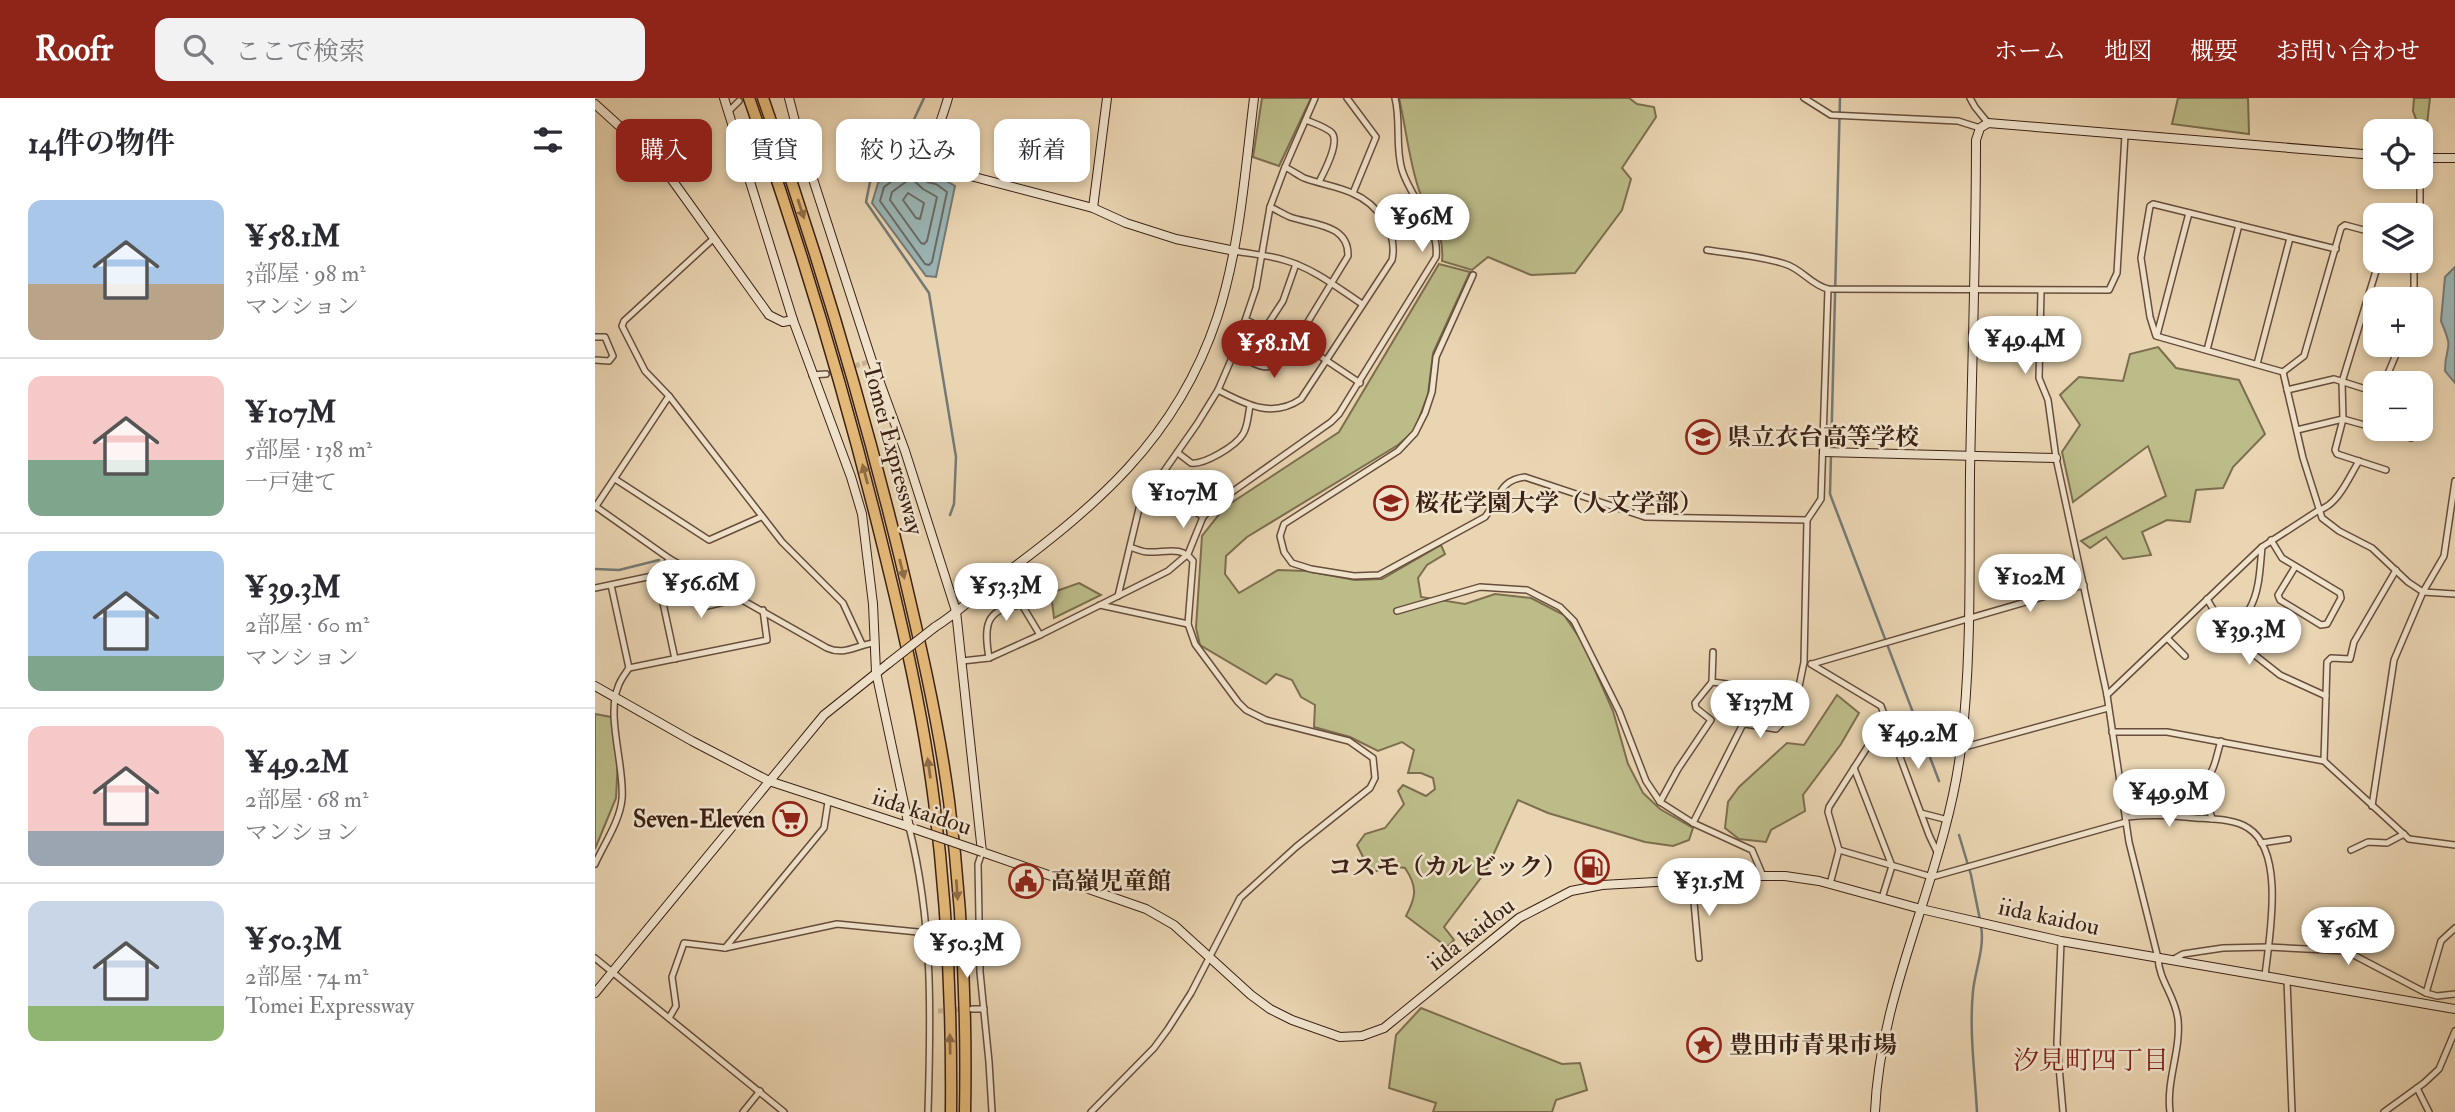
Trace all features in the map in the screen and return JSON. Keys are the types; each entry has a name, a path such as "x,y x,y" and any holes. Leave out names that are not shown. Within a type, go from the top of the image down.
{"highway":[{"name":"Tomei Expressway","path":"763,98 848,363 888,508 931,696 949,801 955,863 962,957 965,1112"},
{"name":"Tomei Expressway","path":"744,100 801,254 847,408 918,699 941,863 950,1006 951,1112"}],"street":[{"path":"724,98 793,320 862,514 873,604 876,672 912,828 928,933 934,1011 928,1112"},
{"path":"789,98 872,361 905,451 956,611 982,852 978,864 979,959 992,1112"},
{"path":"948,98 936,140 940,158 952,169 1093,208 1150,232 1296,264 1331,283 1361,304"},
{"path":"1093,208 1107,98"},
{"path":"595,993 824,715 876,672 1071,524 1124,475 1146,447 1170,413 1199,362 1216,320 1235,251 1254,98"},
{"path":"1118,596 1137,507 1142,496 1178,453 1217,390 1234,353 1256,288 1270,207 1315,98"},
{"path":"1347,98 1376,137 1353,193"},
{"path":"962,661 989,658 1168,571 1188,554 1203,517 1215,504 1331,422 1360,383 1436,257 1433,233 1402,169 1395,98"},
{"path":"1804,98 1832,115 1958,121 1984,126 2363,154"},
{"path":"1970,98 1984,126"},
{"path":"728,112 744,100"},
{"path":"595,104 660,163 769,315 783,322 793,320"},
{"path":"1306,120 1334,137 1332,151 1319,182"},
{"path":"1875,1112 1881,1050 1921,908 1939,855 1961,748 1968,618 1976,140 1984,126"},
{"path":"1707,250 1787,264 1805,274 1818,286 1828,289 2109,290 2117,273 2125,135"},
{"path":"2433,158 2455,158"},
{"path":"1217,390 1250,406 1277,410 1296,403 1306,393 1361,304 1392,260 1394,245 1390,231 1379,214 1365,200 1353,193 1305,178 1285,167"},
{"path":"2156,337 2150,317 2141,258 2150,206 2153,204 2336,249"},
{"path":"1234,353 1258,366 1272,367 1278,364 1287,356 1348,256 1343,237 1323,224 1288,216 1270,207"},
{"path":"2156,337 2189,213"},
{"path":"2207,350 2239,225"},
{"path":"2283,372 2304,356 2341,228 2345,225 2363,230"},
{"path":"714,237 624,321 622,326 645,371 669,396 761,517 807,569 843,603 862,644"},
{"path":"2257,363 2290,238"},
{"path":"1246,320 1266,327 1283,301 1296,264"},
{"path":"2375,273 2342,382 2343,419 2335,450 2337,454 2386,470"},
{"path":"1473,275 1437,357 1432,392 1415,433 1398,450 1284,524 1280,536 1284,552 1292,563 1354,576 1379,575 1485,517 1511,478 1525,477 1646,517 1807,520"},
{"path":"1745,724 1779,729 1794,711 1804,662 1807,520 1821,499 1828,289"},
{"path":"2041,291 2038,370 2048,400 2056,458 2107,695 2129,842 2158,958 2158,970 2176,1005 2179,1038 2168,1092 2170,1112"},
{"path":"595,337 605,337 613,358 610,361 595,360"},
{"path":"2156,337 2283,372"},
{"path":"1296,340 1360,383"},
{"path":"2283,372 2322,518 2339,531 2372,548 2423,592 2455,594"},
{"path":"812,375 826,374"},
{"path":"2287,390 2331,379 2363,388"},
{"path":"669,396 596,506 670,559 836,652 874,643"},
{"path":"1178,453 1191,463 1206,462 1239,439 1245,429 1250,406"},
{"path":"2297,429 2343,419 2363,424"},
{"path":"1824,452 2056,458"},
{"path":"2107,695 2262,547 2334,500 2359,461"},
{"path":"615,479 709,540 761,517"},
{"path":"2372,806 2394,660 2423,592 2444,556 2455,481"},
{"path":"1142,496 1154,503 1174,506 1185,504 1203,517"},
{"path":"2271,540 2282,558 2340,593 2341,598 2327,624 2321,625 2280,600 2279,595 2295,567"},
{"path":"1091,1112 1154,1048 1180,1011 1240,898 1296,847 1370,788 1375,778 1373,758 1349,741 1266,720 1238,702 1195,644 1188,624 1193,561 1188,554 1180,550 1144,552 1130,547"},
{"path":"2228,634 2250,608 2257,586 2262,547"},
{"path":"595,589 657,575 670,559"},
{"path":"2324,761 2327,662 2331,658 2350,659 2354,642 2396,570"},
{"path":"657,575 675,659"},
{"path":"698,575 703,607 741,598"},
{"path":"595,864 622,801 615,697 618,685 629,668 611,585"},
{"path":"1812,664 2084,585"},
{"path":"1397,611 1480,587 1527,590 1560,607 1579,630 1619,711 1646,781 1660,802 1693,823 1752,850 1763,876"},
{"path":"2207,599 2228,634 2280,675 2326,696"},
{"path":"1100,605 1188,624"},
{"path":"989,658 986,639 988,621 1012,606 1022,606 1040,635"},
{"path":"629,668 767,640 762,610"},
{"path":"2167,638 2185,656"},
{"path":"1660,802 1678,769 1711,720 1696,708 1695,703 1712,682 1713,652"},
{"path":"1804,662 1812,664 1881,706 1939,855"},
{"path":"1712,682 1797,693"},
{"name":"iida kaidou","path":"595,686 769,781 1146,909 1174,925 1270,1009 1333,1035 1356,1037 1384,1028 1519,918 1571,891 1602,885 1763,876 1807,878 2061,941 2455,1009"},
{"path":"1693,823 1745,724 1751,687"},
{"path":"1961,748 2108,708"},
{"path":"2112,732 2167,732 2324,761 2409,839 2455,845"},
{"path":"1831,884 1839,850 1828,812 1868,746 1892,739"},
{"path":"2212,819 2202,782 2209,778 2212,772 2221,741"},
{"path":"1854,768 1892,866 1882,898"},
{"path":"725,948 824,828 828,803"},
{"path":"1921,813 1948,820"},
{"path":"1839,850 1932,877 2149,815 2212,819 2242,825 2252,830 2270,862 2272,883 2265,976"},
{"path":"2350,850 2368,842 2387,843 2404,834"},
{"path":"2261,843 2288,839"},
{"path":"1692,880 1699,958"},
{"path":"669,1018 676,1006 672,977 684,943 725,948 837,924 928,933"},
{"path":"2426,993 2441,941 2455,928"},
{"path":"2061,941 2057,1043 2063,1112"},
{"path":"2171,961 2183,954 2223,948 2346,951 2426,993 2437,996 2455,993"},
{"path":"595,958 784,1112"},
{"path":"2287,980 2292,1112"},
{"path":"972,1009 984,1009"},
{"path":"2384,1112 2433,1075 2443,1062 2455,1031"},
{"path":"2417,1088 2429,1112"},
{"path":"743,1112 760,1091"}],"green space":[{"path":"1262,98 1311,98 1279,166 1253,157"},
{"path":"1399,98 1629,98 1637,104 1654,107 1656,117 1622,168 1631,179 1622,210 1575,273 1531,275 1488,257 1472,270 1442,261 1441,241 1416,179"},
{"path":"2178,98 2248,98 2249,134 2172,124"},
{"path":"2414,98 2430,98 2428,119 2416,119 2413,111"},
{"path":"1439,264 1470,272 1433,353 1428,394 1414,431 1398,445 1247,537 1226,556 1225,574 1239,593 1278,570 1306,571 1355,580 1382,579 1441,545 1445,554 1427,565 1418,578 1421,597 1465,604 1495,594 1531,598 1564,615 1583,643 1613,711 1628,764 1643,793 1660,809 1693,828 1689,840 1673,846 1645,842 1548,813 1518,800 1486,871 1444,927 1454,940 1447,947 1406,916 1412,903 1414,887 1405,868 1390,866 1371,873 1357,845 1365,834 1385,828 1404,804 1398,791 1403,785 1426,796 1435,789 1433,778 1421,773 1408,773 1414,750 1402,742 1378,751 1350,737 1314,727 1315,705 1301,697 1292,680 1276,674 1266,684 1200,645 1196,628 1202,536 1225,507 1339,432"},
{"path":"2158,347 2176,368 2239,380 2265,434 2233,467 2223,488 2196,490 2190,522 2167,520 2142,532 2151,555 2123,559 2106,537 2090,548 2081,541 2166,496 2148,446 2073,502 2062,452 2080,425 2060,395 2079,377 2123,381 2130,354"},
{"path":"1079,583 1101,595 1054,618 1051,593"},
{"path":"1837,695 1859,713 1841,744 1803,795 1805,811 1771,830 1766,842 1739,839 1725,828 1728,802 1739,787 1787,743 1804,745"},
{"path":"595,714 611,717 619,739 616,798 595,849"},
{"path":"1421,1008 1562,1064 1580,1063 1587,1090 1556,1100 1552,1112 1433,1112 1436,1103 1389,1088 1396,1035"}],"water":[{"path":"948,182 955,186 936,277 926,276 872,203 878,183"},
{"path":"2455,267 2455,383 2445,371 2448,344 2441,321 2445,277"}],"waterway":[{"path":"924,98 895,160 870,182 866,202 929,293 956,457 954,504 950,515"},
{"path":"1840,98 1830,494 1939,781"},
{"path":"595,569 619,570 659,560"},
{"path":"1959,835 1980,920"},
{"path":"1977,1112 1972,1006 1982,942 1981,926"}],"tunnel":[{"path":"826,374 872,361"},
{"path":"938,1011 966,1009"}],"place":[{"name":"県立衣台高等学校","path":"1703,437"},
{"name":"桜花学園大学（人文学部）","path":"1391,503"},
{"name":"Seven-Eleven","path":"790,819"},
{"name":"コスモ（カルビック）","path":"1592,867"},
{"name":"高嶺児童館","path":"1026,881"},
{"name":"豊田市青果市場","path":"1704,1045"}],"district":[{"name":"汐見町四丁目","path":"2091,1061"}]}
